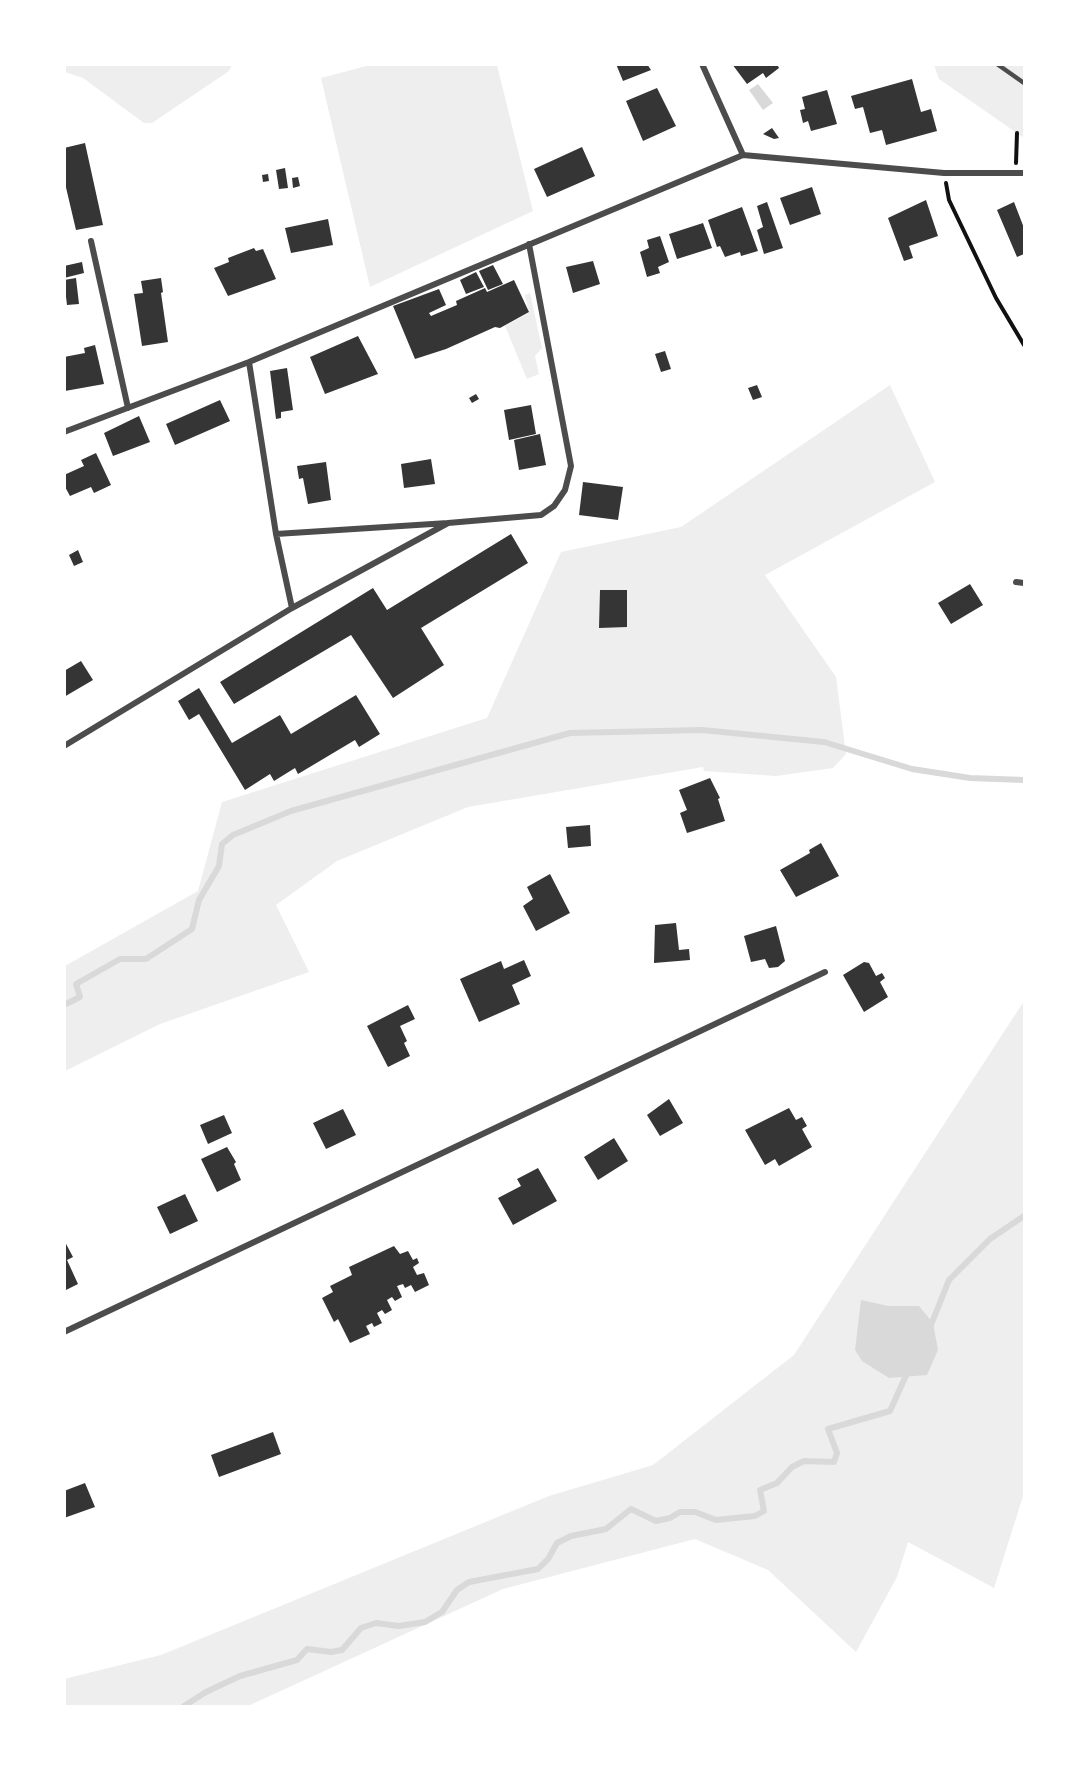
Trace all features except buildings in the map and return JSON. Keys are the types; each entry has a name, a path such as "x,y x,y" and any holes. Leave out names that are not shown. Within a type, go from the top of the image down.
{"street":[{"path":"702,64 742,155"},
{"path":"64,432 249,362 742,155 944,173 1024,172"},
{"path":"91,241 128,408"},
{"path":"276,534 542,515 554,506 565,490 571,466 529,244"},
{"path":"249,362 276,534 292,608"},
{"path":"64,746 292,608 448,523"},
{"path":"1016,582 1024,583"},
{"path":"64,1332 825,972"}],"lane":[{"path":"998,64 1024,83"}],"path":[{"path":"1016,172 1017,133"},
{"path":"944,173 949,200 996,298 1024,345"}],"shaded area":[{"path":"374,64 497,65 533,211 370,287 321,78"},
{"path":"64,65 232,65 229,71 152,123 144,123 83,78 65,72"},
{"path":"934,65 1024,65 1024,138 939,79"},
{"path":"758,84 773,103 763,110 749,90"},
{"path":"530,293 542,348 535,356 539,374 527,379 505,326 529,313 525,295"},
{"path":"890,385 935,482 765,575 836,677 846,754 833,768 776,776 704,771 703,767 468,807 337,861 276,905 309,972 160,1024 65,1071 65,966 198,891 222,802 487,718 561,552 681,527"},
{"path":"1024,1001 1024,1493 994,1588 908,1542 897,1577 856,1652 768,1570 695,1539 503,1589 248,1706 65,1706 64,1679 161,1655 549,1496 653,1465 794,1355"},
{"path":"861,1300 888,1306 919,1306 933,1323 938,1350 927,1375 889,1378 862,1361 855,1350"}],"waterway":[{"path":"64,1005 80,997 76,984 120,959 146,959 192,929 199,900 219,866 222,844 233,835 291,811 570,733 702,730 824,742 912,769 970,778 1024,780"},
{"path":"929,1330 949,1280 990,1239 1024,1216"},
{"path":"184,1706 206,1692 240,1676 297,1660 307,1649 331,1652 342,1650 361,1628 376,1623 399,1626 425,1622 442,1612 457,1590 469,1582 538,1569 548,1559 557,1543 571,1536 606,1529 631,1509 656,1521 670,1518 680,1512 695,1512 716,1520 755,1516 764,1511 760,1490 777,1483 792,1467 804,1461 834,1462 837,1453 828,1429 890,1411 908,1371"}]}
